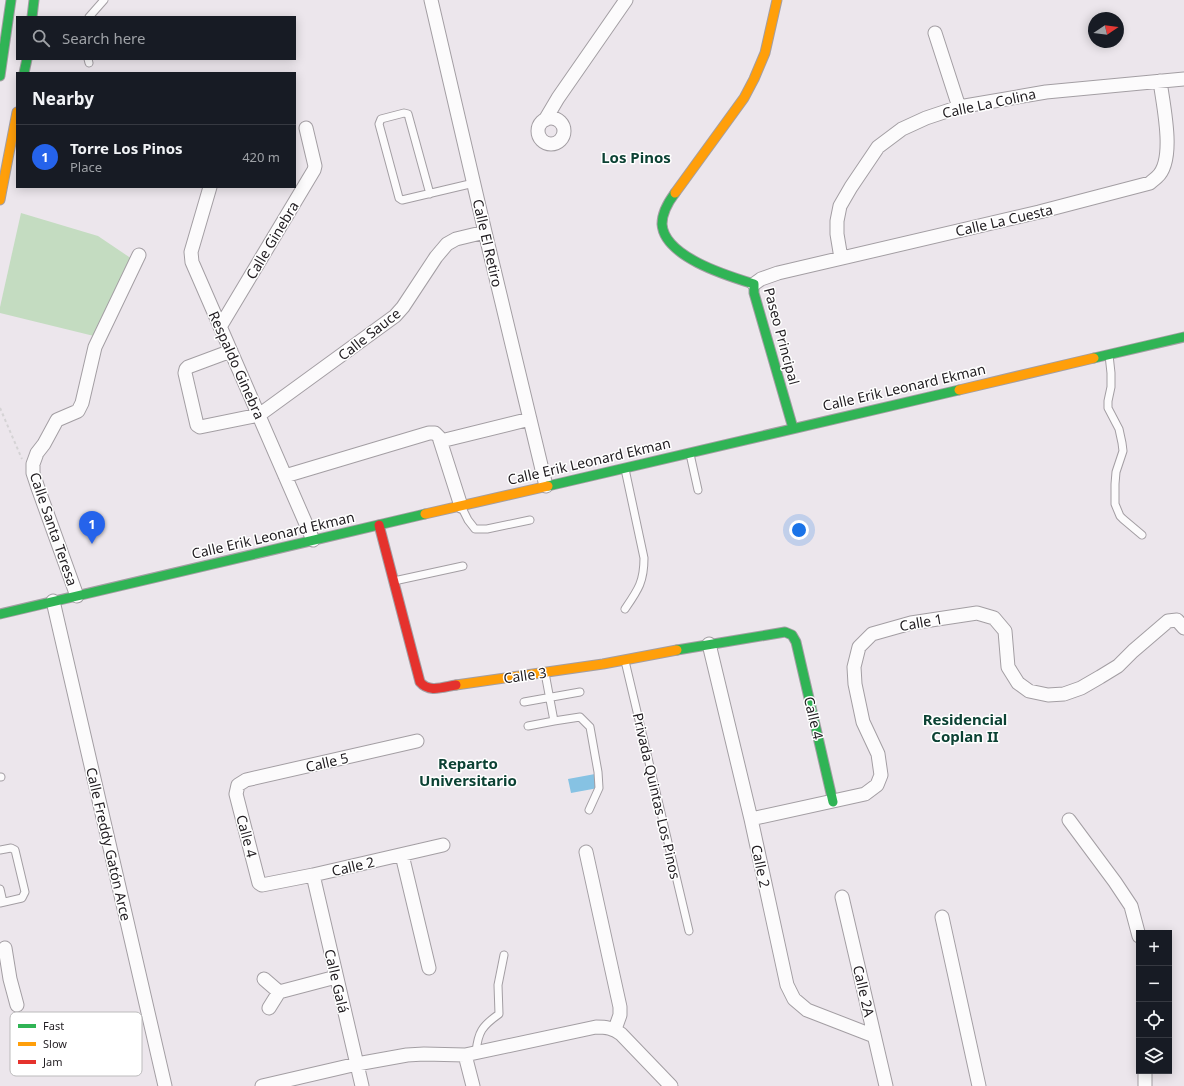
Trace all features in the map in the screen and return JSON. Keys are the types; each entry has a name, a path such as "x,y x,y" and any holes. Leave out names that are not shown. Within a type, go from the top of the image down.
{"street":[{"path":"32,16 34,0"},
{"name":"Calle El Retiro","path":"432,0 485,232 546,486"},
{"path":"545,120 558,98 626,0"},
{"name":"Paseo Principal","path":"777,0 765,53 754,79 744,98 670,200 663,214 662,228 666,238 676,249 702,264 754,284 754,293 793,428"},
{"path":"0,76 14,2"},
{"path":"935,34 959,107"},
{"path":"24,72 27,60"},
{"name":"Calle La Colina","path":"841,258 837,234 837,221 840,206 878,147 902,129 926,118 959,107 1046,92 1184,79"},
{"name":"Calle La Cuesta","path":"754,284 761,279 778,273 1039,212 1150,183 1158,177 1162,170 1166,160 1168,146 1160,82"},
{"path":"0,200 16,117"},
{"name":"Calle Ginebra","path":"220,327 314,170 315,166 306,128"},
{"name":"Respaldo Ginebra","path":"210,188 191,252 191,257 195,270 313,540"},
{"name":"Calle Sauce","path":"259,415 395,316 403,307 436,257 447,244 485,232"},
{"name":"Calle Santa Teresa","path":"77,596 33,473 33,464 37,453 44,444 57,420 78,411 82,403 95,347 139,255"},
{"name":"Calle Erik Leonard Ekman","path":"0,614 1184,337"},
{"path":"231,351 186,369 185,373 197,425 203,427 259,415"},
{"path":"285,476 429,433 438,437 530,419"},
{"path":"438,437 461,506"},
{"name":"Calle 3","path":"379,526 420,682 424,687 430,689 545,673 785,632 792,635"},
{"name":"Calle Freddy Gatón Arce","path":"53,601 165,1086"},
{"name":"Calle 1","path":"752,819 865,794 877,785 881,775 878,754 863,722 854,667 859,647 872,634 911,623 977,613 994,618 1005,631 1008,667 1018,683 1029,691 1048,695 1064,694 1081,688 1118,666 1168,621 1178,620 1184,628"},
{"name":"Calle 4","path":"792,635 796,642 832,802"},
{"name":"Calle 2","path":"709,644 752,819 787,985 794,999 807,1010 874,1036"},
{"name":"Calle 5","path":"238,785 246,780 417,741"},
{"name":"Calle 4","path":"238,785 236,794 259,883 262,885"},
{"path":"1069,820 1132,906 1138,930"},
{"name":"Calle 2","path":"262,885 313,875 443,845"},
{"path":"586,852 620,1007 620,1015 615,1029"},
{"path":"402,855 429,968"},
{"name":"Calle Galá","path":"313,875 362,1086"},
{"name":"Calle 2A","path":"842,897 886,1086"},
{"path":"942,917 979,1086"},
{"path":"5,948 5,980 17,1005"},
{"path":"269,1008 279,992 336,977"},
{"path":"264,979 279,992"},
{"path":"262,1086 357,1064 407,1055 471,1054 596,1027 605,1027 615,1029 621,1034 671,1086"},
{"path":"471,1054 473,1086"},
{"path":"1145,1074 1145,1086"}],"lane":[{"path":"90,16 104,0"},
{"path":"430,194 408,114 404,112 381,119 379,124 399,198 402,200 430,194 474,184"},
{"path":"1109,354 1111,387 1108,408 1118,430 1123,451 1116,472 1115,504 1120,516 1142,535"},
{"path":"689,452 698,490"},
{"path":"624,467 644,558 644,572 639,589 625,609"},
{"path":"461,506 468,520 475,529 488,529 530,520"},
{"path":"394,581 463,566"},
{"name":"Privada Quintas Los Pinos","path":"624,660 689,931"},
{"path":"545,673 554,721"},
{"path":"524,702 580,692"},
{"path":"528,726 580,717 590,727 599,783 597,795 590,810"},
{"path":"0,850 10,848 15,850 25,892 22,898 2,903 0,889"},
{"path":"471,1054 481,1031 488,1022 499,1014 498,985 504,955"}],"path":[{"path":"0,408 23,461"}],"green space":[{"path":"21,213 98,236 135,261 98,337 0,313 0,307"}],"water":[{"path":"595,774 598,788 571,793 568,779"}],"traffic: fast":[{"path":"0,76 11,0"},
{"path":"32,16 34,0"},
{"path":"24,72 27,60"},
{"path":"675,193 668,203 662,220 665,236 685,255 699,263 729,276 754,284 754,293 793,428"},
{"path":"1094,358 1184,337"},
{"path":"548,486 959,390"},
{"path":"0,614 425,514"},
{"path":"677,650 785,632 792,635 796,642 833,802"}],"traffic: slow":[{"path":"675,193 744,98 765,53 777,0"},
{"path":"0,200 16,117"},
{"path":"959,390 1094,358"},
{"path":"425,514 548,486"},
{"path":"456,685 603,664 677,650"}],"traffic: jam":[{"path":"379,525 420,682 432,688 456,685"}],"place":[{"name":"Torre Los Pinos","path":"92,544"}],"district":[{"name":"Los Pinos","path":"636,157"},
{"name":"Residencial Coplan II","path":"965,728"},
{"name":"Reparto Universitario","path":"468,772"}]}
